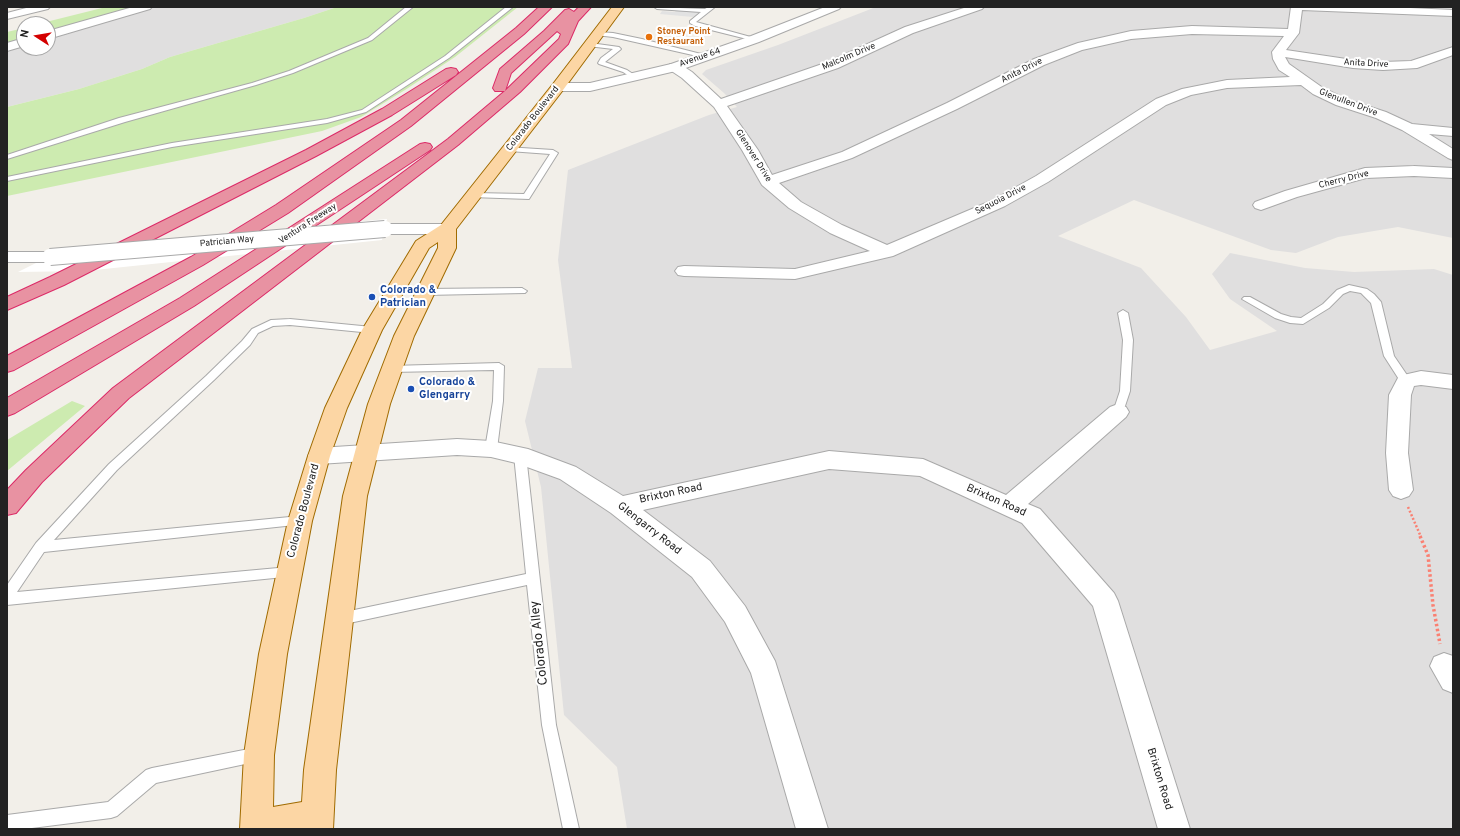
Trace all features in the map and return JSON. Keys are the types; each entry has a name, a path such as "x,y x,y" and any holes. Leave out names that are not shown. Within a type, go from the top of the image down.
{"highway":[{"path":"7,365 197,261 282,209 406,123 520,31 546,7"},
{"path":"463,78 487,72 535,30 558,7"},
{"name":"Ventura Freeway","path":"7,408 187,302 426,146 515,76 573,14 585,7"},
{"path":"7,505 34,476 121,394 453,142 515,89 564,40 573,14"},
{"path":"7,304 57,281 311,153 388,112 520,31"},
{"path":"7,314 57,281"}],"main road":[{"name":"Colorado Boulevard","path":"256,828 259,755 273,654 288,572 300,521 319,456 336,408 372,330 422,245 447,229 558,87 618,7"},
{"path":"256,828 317,822 320,770 355,496 365,453 391,369 406,331 448,248 447,229"}],"street":[{"path":"7,16 44,7"},
{"path":"56,33 146,7"},
{"name":"Avenue 64","path":"558,87 590,87 675,67 755,39 835,7"},
{"name":"Malcolm Drive","path":"719,104 833,64 909,30 978,7"},
{"path":"1278,52 1293,33 1297,7"},
{"path":"1303,7 1453,14"},
{"name":"Anita Drive","path":"768,182 846,155 952,106 1039,62 1078,47 1131,35 1192,30 1293,33"},
{"name":"Anita Drive","path":"1278,52 1352,64 1383,66 1412,65 1453,51"},
{"name":"Glenullen Drive","path":"1278,52 1279,59 1284,68 1301,81 1341,102 1381,115 1407,127 1453,155"},
{"name":"Glenover Drive","path":"675,67 687,75 719,104 750,150 768,182 795,205 836,229 887,252"},
{"name":"Sequoia Drive","path":"684,271 795,274 887,252 999,203 1042,179 1161,102 1187,92 1227,84 1301,81"},
{"path":"1407,127 1453,132"},
{"name":"Cherry Drive","path":"1261,205 1291,194 1365,173 1414,171 1453,173"},
{"name":"Patrician Way","path":"7,257 50,257 385,229 447,229"},
{"path":"1401,490 1397,453 1400,395 1406,381 1421,378 1453,382"},
{"path":"1009,506 1118,412"},
{"name":"Glengarry Road","path":"319,456 457,447 491,449 520,455 568,473 620,506 701,569 735,614 765,670 812,829"},
{"name":"Brixton Road","path":"620,506 829,460 923,468 1031,516 1105,601 1174,829"}],"lane":[{"path":"7,157 122,120 254,84 291,72 370,40 410,7"},
{"path":"7,179 172,146 326,121 364,111 447,57 510,7"},
{"path":"657,7 709,9"},
{"path":"709,9 692,22 697,25 755,39"},
{"path":"594,40 613,35 706,56"},
{"path":"594,40 618,49 603,59 601,63 625,70 634,77"},
{"path":"474,195 526,197 554,153 510,149"},
{"path":"1247,299 1278,316 1290,320 1303,321 1326,306 1340,292 1349,288 1364,291 1376,302 1389,356 1406,381"},
{"path":"425,292 522,291"},
{"path":"1118,412 1125,391 1128,340 1123,314"},
{"path":"7,596 40,547 113,467 210,378 246,343 255,331 271,323 290,322 372,330"},
{"path":"391,369 499,366 498,401 491,449"},
{"name":"Colorado Alley","path":"520,455 549,725 571,829"},
{"path":"40,547 300,521"},
{"path":"7,600 288,572"},
{"path":"339,620 533,578"},
{"path":"7,823 111,810 152,776 259,755"}],"path":[{"path":"1401,490 1428,555 1433,605 1448,673"}],"shaded area":[{"path":"156,7 337,7 170,57 142,69 79,89 7,107 7,50 16,47 16,56 56,56 56,36"},
{"path":"678,7 707,7 693,17 660,14 662,11 675,12"},
{"path":"876,7 1453,7 1453,238 1398,227 1338,237 1296,253 1271,250 1134,200 1058,236 1141,268 1186,317 1210,350 1277,331 1230,299 1212,274 1230,253 1305,268 1354,272 1434,269 1453,275 1453,829 627,829 617,767 564,715 541,487 525,421 538,368 572,368 558,260 568,170 709,115 737,107 724,93 702,74 706,70 778,45"}],"green space":[{"path":"106,7 138,7 56,30 56,20"},
{"path":"337,7 518,7 455,57 361,117 322,131 7,196 7,107 79,89 142,69 170,57"},
{"path":"16,30 16,41 7,43 7,32"},
{"path":"72,401 85,406 7,471 7,440"}],"pier":[{"path":"387,219 382,240 85,271 18,272 66,248 114,245"}],"place":[{"name":"Stoney Point Restaurant","path":"649,37"},
{"name":"Colorado & Patrician","path":"372,297"},
{"name":"Colorado & Glengarry","path":"411,389"}]}
